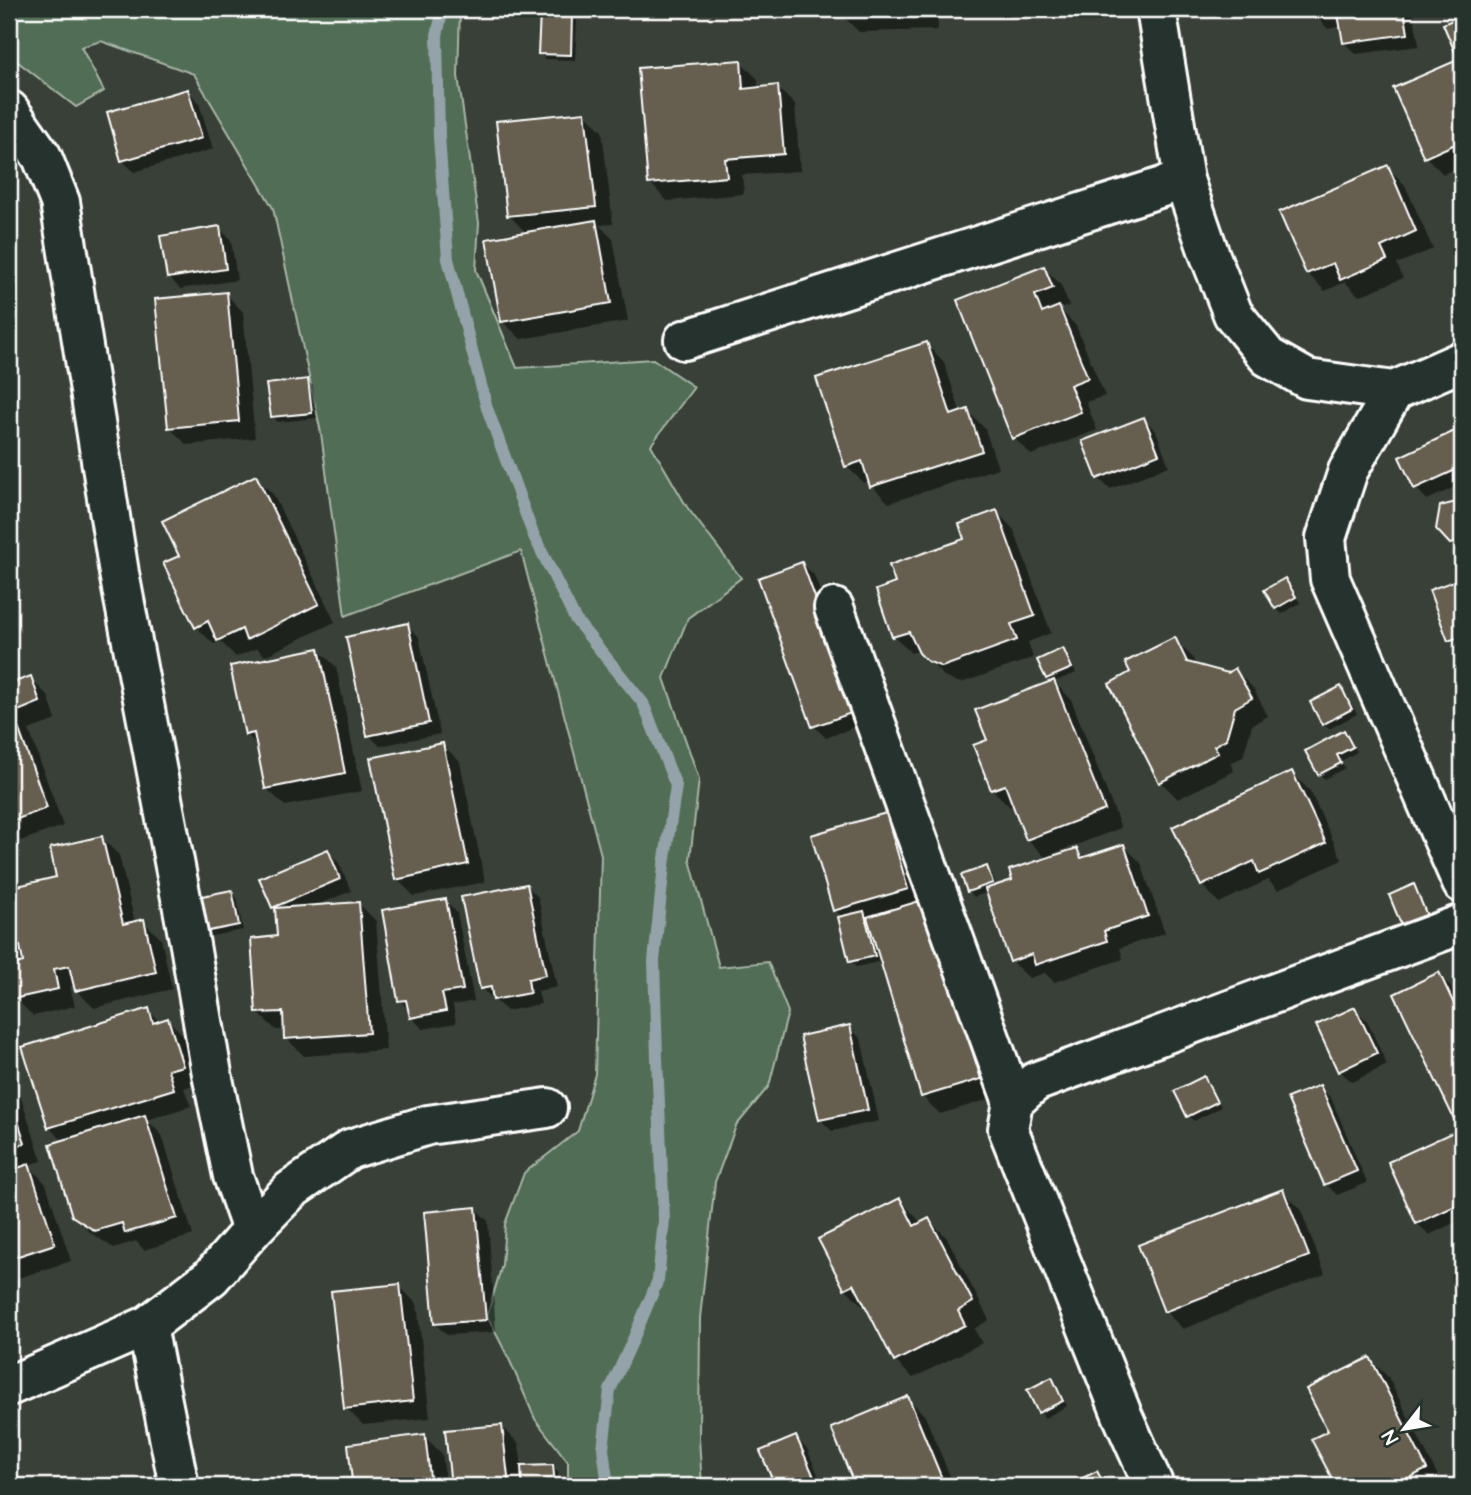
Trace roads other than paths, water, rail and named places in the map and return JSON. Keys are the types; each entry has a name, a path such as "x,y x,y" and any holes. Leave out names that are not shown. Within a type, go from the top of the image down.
{"street":[{"path":"1156,9 1184,180 1233,314 1268,357 1307,379 1394,391 1462,361"},
{"path":"9,110 42,157 60,202 119,573 212,1074 233,1176 252,1230"},
{"path":"684,340 1184,180"},
{"path":"1394,391 1348,471 1326,538 1330,579 1462,883"},
{"path":"834,608 1013,1102 1007,1129 1123,1417 1154,1486"},
{"path":"1013,1102 1035,1082 1462,924"},
{"path":"9,1386 147,1326 211,1277 292,1190 350,1149 428,1125 547,1108"},
{"path":"147,1326 179,1486"}],"waterway":[{"path":"443,9 437,35 439,137 448,259 487,408 533,534 575,619 643,703 676,786 654,961 664,1220 658,1280 610,1390 603,1449 608,1486"}]}
